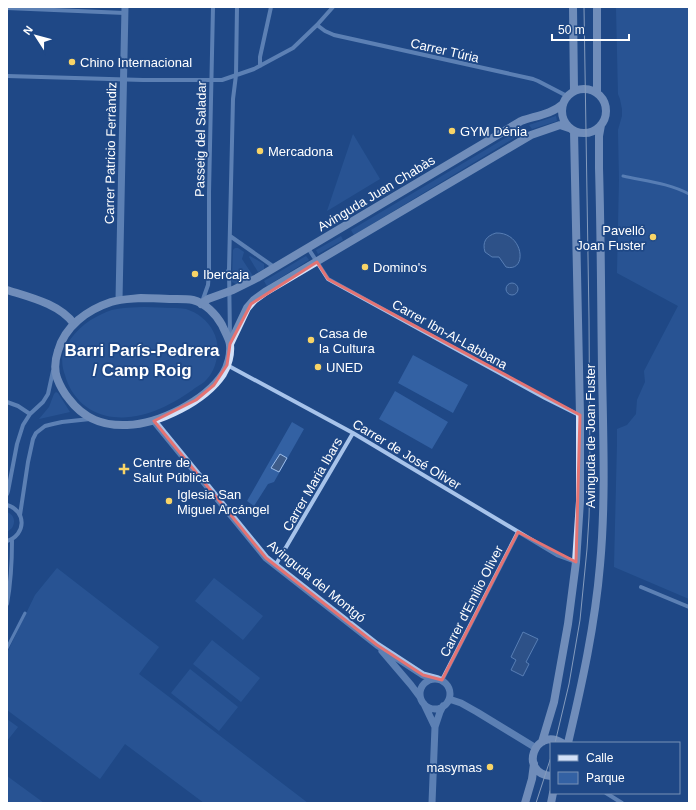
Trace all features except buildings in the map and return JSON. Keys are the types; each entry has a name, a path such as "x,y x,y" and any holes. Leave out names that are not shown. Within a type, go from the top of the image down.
{"main road":[{"path":"572,129 566,124 562,116 563,104 571,93 573,7"},
{"path":"597,7 597,93"},
{"path":"230,344 218,319 210,310 192,300 141,298 119,300 96,308 81,317 68,330 60,344 56,358 55,365 57,378 61,388 73,405 83,413 101,423 109,425 142,424 174,413 196,400 214,385 224,373 229,356 230,344 247,308 254,300 265,292 531,135 560,125 581,133 594,131 601,125 606,117 606,108 602,97 594,91 586,88 571,93"},
{"name":"Avinguda Juan Chabàs","path":"201,304 208,298 229,292 257,278 521,121 553,111 563,104"},
{"name":"Avinguda de Joan Fuster","path":"568,742 590,641 597,596 602,539 604,459 598,168 599,136 601,125"},
{"name":"Avinguda de Joan Fuster","path":"542,742 554,702 568,624 576,562 580,501 576,183 572,129"},
{"path":"7,290 45,303 65,314 74,324"},
{"path":"526,803 532,779 534,764 533,756 536,748 542,742 550,739 560,742"},
{"path":"534,764 540,773 545,776 550,776"}],"street":[{"name":"Passeig del Saladar","path":"201,304 208,285 209,272 209,192 213,7"},
{"path":"230,344 229,269 237,7"},
{"path":"260,66 260,56 271,7"},
{"path":"7,76 222,80 260,66 293,48 317,26 333,7"},
{"path":"7,8 125,10"},
{"name":"Carrer Patricio Ferràndiz","path":"119,300 125,10"},
{"name":"Carrer Túria","path":"317,26 334,35 538,81 571,93"},
{"path":"230,236 275,267"},
{"name":"Carrer Ibn-Al-Labbana","path":"308,247 328,279 580,416"},
{"path":"209,272 215,277 223,277 227,274 229,269"},
{"path":"7,494 19,434 30,414 39,407 46,398 55,365"},
{"name":"Carrer de José Oliver","path":"227,365 353,434 557,555 576,562"},
{"path":"7,402 18,406 30,414"},
{"path":"20,515 28,462 33,439 36,433 45,426 53,424 93,419"},
{"name":"Avinguda del Montgó","path":"154,421 266,558 377,645 423,675 440,680"},
{"name":"Carrer Maria Ibars","path":"275,566 353,434"},
{"path":"7,505 17,510 22,520 21,529 16,537 7,541"},
{"name":"Carrer d'Emilio Oliver","path":"440,680 518,532"},
{"path":"7,604 10,589 12,540"},
{"path":"641,587 689,607"},
{"name":"Avinguda del Montgó","path":"377,645 411,685 422,701 435,727"},
{"path":"432,803 435,727 443,706 449,699 449,690 448,686 440,680 433,679 425,682 420,690 422,701 427,706 435,708 443,706"},
{"path":"449,699 473,709 536,748"},
{"path":"608,794 622,803"}],"highlighted area":[{"path":"317,262 328,279 580,415 576,562 518,532 442,680 423,675 377,645 266,558 154,421 196,400 214,385 227,365 230,344 251,304"}],"green space":[{"path":"616,7 689,7 689,599 614,567 617,429 627,425 636,414 637,400 645,382 644,371 678,306 617,273 619,180 618,130 622,116 622,109 618,94"},
{"path":"556,116 557,121 532,129 529,125"},
{"path":"522,128 524,132 354,235 351,230"},
{"path":"353,134 380,179 327,211"},
{"path":"341,236 343,240 318,254 316,250"},
{"path":"238,248 244,252 242,259 253,276 236,284 232,282 233,250"},
{"path":"250,256 264,264 264,269 258,272 249,257"},
{"path":"306,256 309,260 267,286 264,281"},
{"path":"144,307 186,309 202,317 213,331 217,343 218,349 214,368 203,383 177,400 157,410 146,414 125,417 105,416 97,413 83,404 72,391 63,369 62,360 64,351 75,334 85,324 96,317 117,309"},
{"path":"413,355 468,385 453,413 398,383"},
{"path":"395,391 448,422 432,449 379,419"},
{"path":"56,392 70,412 39,419 49,407"},
{"path":"292,422 304,429 274,482 268,484 254,506 247,501"},
{"path":"7,512 14,518 14,521 12,528 7,532"},
{"path":"57,568 159,647 139,674 308,803 204,803 125,744 100,779 7,710 7,653 35,595"},
{"path":"214,578 263,616 243,640 195,601"},
{"path":"212,640 260,678 241,702 193,664"},
{"path":"190,669 238,707 219,731 171,693"},
{"path":"7,719 18,727 7,741"},
{"path":"7,776 44,803 7,803"}],"shaded area":[{"path":"496,233 505,234 517,245 520,252 520,259 518,264 513,267 506,267 499,257 492,257 485,252 484,245 487,238"},
{"path":"514,283 517,284 517,294 510,295 507,294 506,287 507,284"},
{"path":"280,454 287,458 279,472 271,468"},
{"path":"523,632 538,639 526,662 529,664 523,676 511,670 516,660 511,657"}],"waterway":[{"path":"623,176 673,187 689,194"},
{"path":"7,648 25,613"}],"tram line":[{"path":"555,742 569,684 580,620 589,517 589,319 584,7"},
{"path":"536,803 550,760"}],"place":[{"name":"Chino Internacional","path":"72,62"},
{"name":"GYM Dénia","path":"452,131"},
{"name":"Mercadona","path":"260,151"},
{"name":"Pavelló Joan Fuster","path":"653,237"},
{"name":"Domino's","path":"365,267"},
{"name":"Ibercaja","path":"195,274"},
{"name":"Casa de la Cultura","path":"311,340"},
{"name":"UNED","path":"318,367"},
{"name":"Centre de Salut Pública","path":"124,469"},
{"name":"Iglesia San Miguel Arcángel","path":"169,501"},
{"name":"masymas","path":"490,767"}],"district":[{"name":"Barri París-Pedrera / Camp Roig","path":"142,360"}]}
